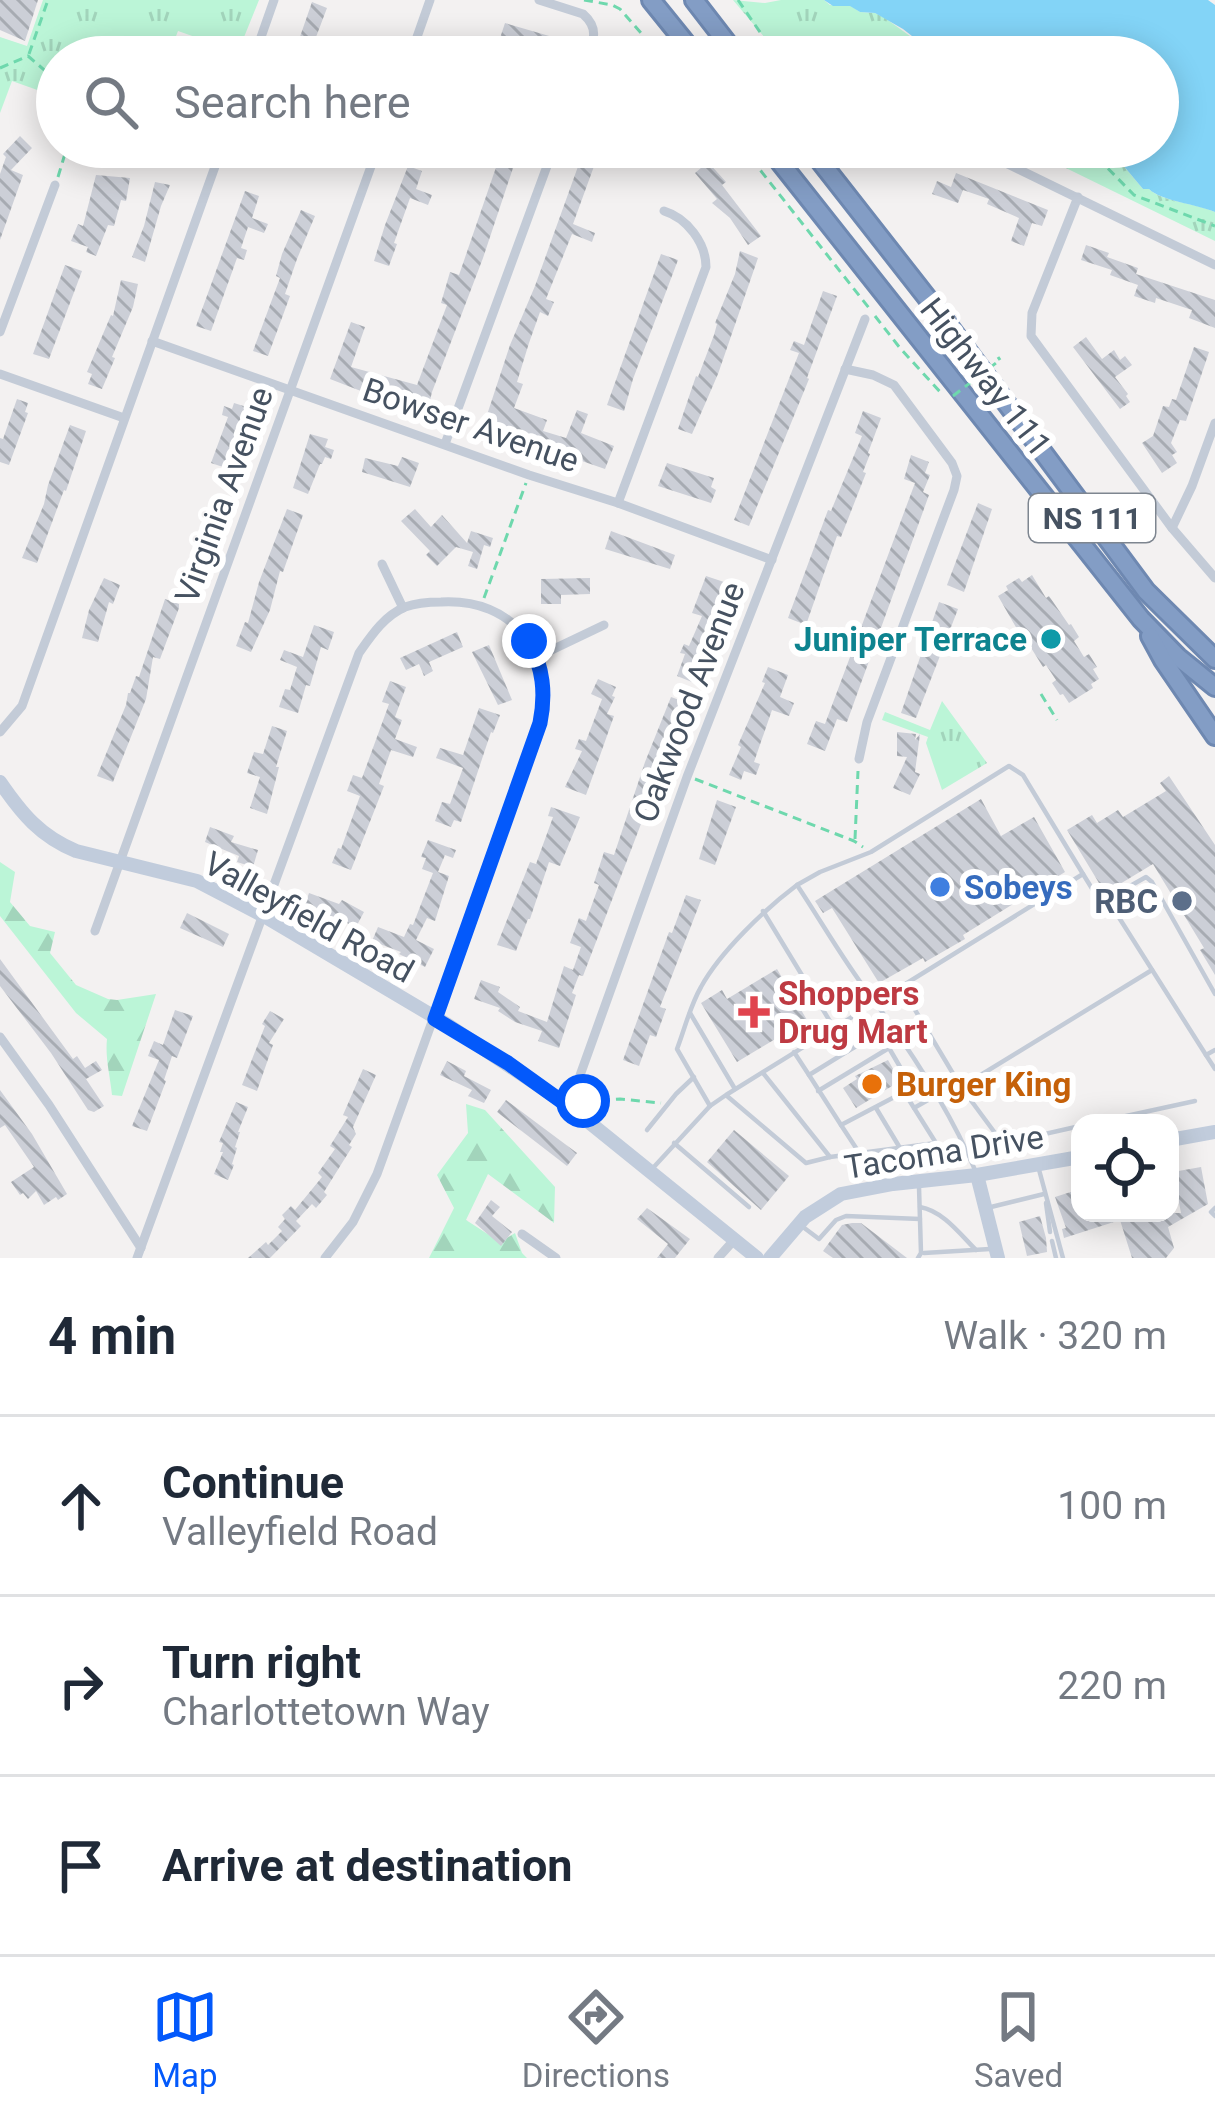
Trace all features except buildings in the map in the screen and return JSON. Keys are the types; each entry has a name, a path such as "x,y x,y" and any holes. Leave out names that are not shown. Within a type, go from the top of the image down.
{"highway":[{"path":"651,0 680,36"},
{"path":"694,0 722,36"},
{"name":"Highway 111","path":"785,168 1141,619 1215,687"},
{"name":"Highway 111","path":"825,168 1146,591 1215,659"},
{"path":"1141,619 1162,660 1215,736"}],"street":[{"path":"261,36 274,0"},
{"path":"417,36 430,0"},
{"path":"539,0 583,14 594,36"},
{"path":"0,732 22,706 214,168"},
{"name":"Virginia Avenue","path":"95,931 369,168"},
{"path":"446,444 546,168"},
{"path":"1017,168 1215,265"},
{"path":"0,332 55,185"},
{"path":"1078,197 1033,313 1030,336 1172,528 1215,578"},
{"path":"618,503 706,267 698,239 678,215 664,211"},
{"name":"Oakwood Avenue","path":"572,1108 687,777 865,319"},
{"name":"Bowser Avenue","path":"152,341 772,560"},
{"path":"845,369 894,386 952,463 956,476 867,722 860,759"},
{"path":"0,374 124,418"},
{"path":"1172,528 1215,423"},
{"path":"382,564 404,608"},
{"path":"139,1253 359,653 388,617 404,608 452,601 482,606 521,631 537,657 544,688 540,723 366,1198 325,1258"},
{"path":"537,657 604,625"},
{"name":"Valleyfield Road","path":"0,782 44,835 76,851 197,881 264,916 508,1063 572,1108 757,1258"},
{"path":"0,1037 49,1105 139,1253"},
{"path":"1179,1138 1215,1132"},
{"name":"Tacoma Drive","path":"770,1258 798,1223 841,1194 1071,1158"},
{"path":"977,1175 997,1253"},
{"path":"522,1234 556,1258"},
{"path":"718,1258 735,1239"}],"lane":[{"path":"710,1106 677,1048 704,981 764,911 797,885 871,852 1009,766 1023,775 1083,874 1118,916 1215,1070"},
{"path":"650,1171 726,1095 1083,874"},
{"path":"1102,902 1146,877 1153,882 1215,994"},
{"path":"797,885 935,1096 977,1175"},
{"path":"764,911 848,1051"},
{"path":"962,1087 1152,970"},
{"path":"902,988 998,1138 1014,1141 1071,1128"},
{"path":"690,1013 735,1089"},
{"path":"808,1076 884,1030"},
{"path":"726,1095 806,1163 936,1143 904,1092 903,1072 889,1048 818,1091"},
{"path":"1206,1055 1215,1050"},
{"path":"794,1052 860,1154"},
{"path":"762,1072 830,1157"},
{"path":"647,1130 694,1077"},
{"path":"841,1125 904,1092"},
{"path":"914,1108 935,1096"},
{"path":"1135,1114 1195,1101"},
{"path":"876,1108 900,1148"},
{"path":"674,1143 749,1207"},
{"path":"1038,1165 1050,1232"},
{"path":"919,1181 920,1256 976,1250 997,1253"},
{"path":"985,1208 1045,1194"},
{"path":"1046,1203 1060,1258"},
{"path":"920,1207 939,1214 976,1250"},
{"path":"798,1223 819,1239 846,1216 920,1220"},
{"path":"1052,1241 1060,1258"}],"path":[{"path":"0,68 28,56 48,0"},
{"path":"584,0 620,9 644,36"},
{"path":"738,0 763,36"},
{"path":"28,56 36,63"},
{"path":"55,185 60,168"},
{"path":"759,168 941,394"},
{"path":"1108,168 1134,195 1215,226"},
{"path":"952,396 999,358"},
{"path":"482,606 529,476"},
{"path":"1041,694 1057,720"},
{"path":"854,841 860,759"},
{"path":"687,777 854,841 871,852"},
{"path":"572,1108 583,1101 662,1103"}],"green space":[{"path":"43,0 259,0 244,36 192,36 178,31 176,36 36,36 36,90 12,81 0,113 0,37 27,46"},
{"path":"733,0 824,0 875,13 910,36 763,36"},
{"path":"1066,168 1125,168 1143,189 1215,212 1215,241"},
{"path":"942,701 987,763 942,790 928,737 882,720 885,712 930,730"},
{"path":"0,862 15,872 10,902 30,926 55,932 50,953 76,985 108,999 156,994 122,1096 112,1095 107,1039 76,1013 0,916"},
{"path":"466,1104 485,1110 555,1187 554,1223 488,1174 466,1220 500,1242 515,1233 527,1258 429,1258 454,1208 437,1175 468,1133"}],"water":[{"path":"824,0 1208,0 1215,5 1215,212 1143,189 1125,168 1179,168 1179,36 912,36 875,13"}],"place":[{"name":"Juniper Terrace","path":"1051,639"},
{"name":"Sobeys","path":"940,887"},
{"name":"RBC","path":"1182,901"},
{"name":"Shoppers Drug Mart","path":"754,1012"},
{"name":"Burger King","path":"872,1084"}],"route":[{"path":"529,641 544,688 540,723 435,1019 575,1111 583,1101"}]}
